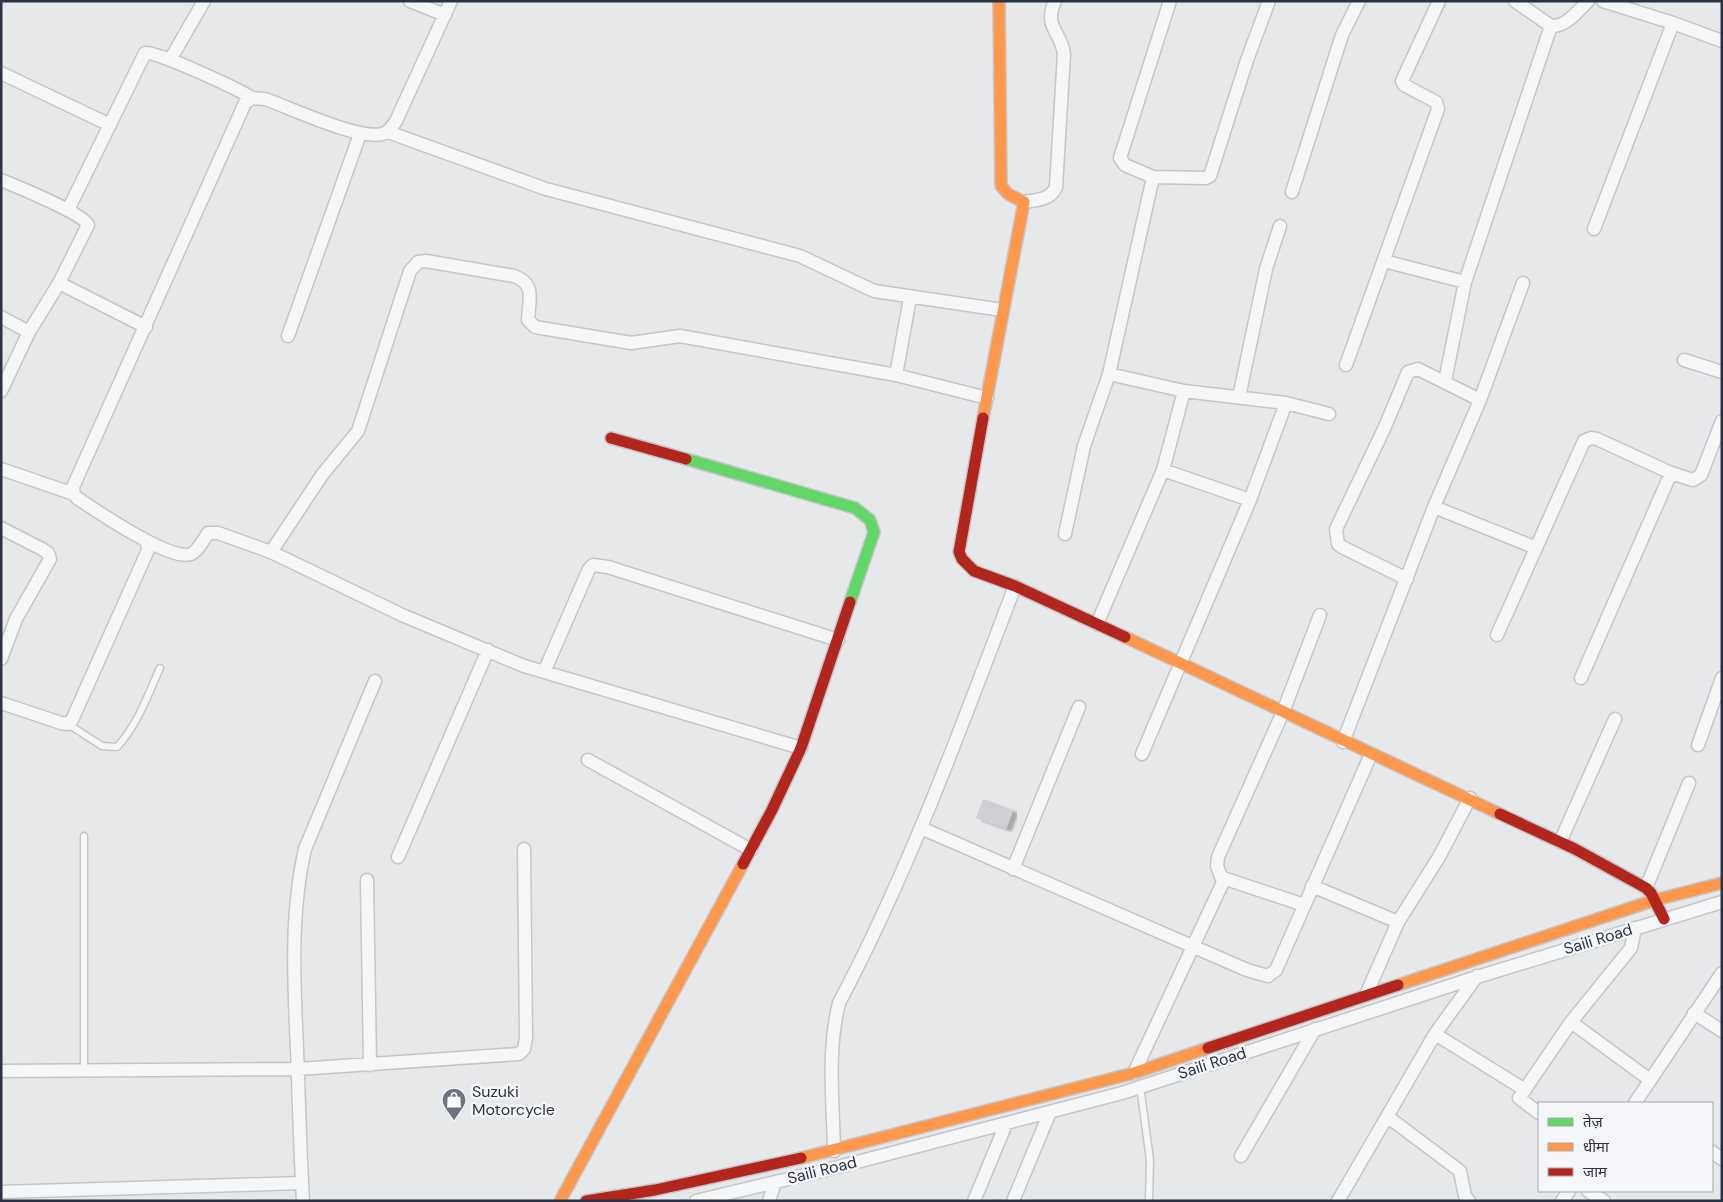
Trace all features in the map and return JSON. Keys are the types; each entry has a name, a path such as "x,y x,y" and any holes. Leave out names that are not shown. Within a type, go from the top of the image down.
{"street":[{"path":"170,60 204,1"},
{"path":"410,1 445,15"},
{"path":"68,210 145,53 150,52 170,60 252,98 266,99 360,134 382,134 388,132 396,121 451,1"},
{"path":"999,1 1001,186 1008,194 1024,202 1046,198 1053,193 1056,187 1064,54 1063,47 1050,21 1050,13 1055,1"},
{"path":"1170,1 1120,158 1125,165 1153,177 1206,178 1210,176 1268,1"},
{"path":"1292,192 1342,35 1359,1"},
{"path":"1346,365 1438,109 1436,102 1404,85 1402,81 1439,1"},
{"path":"1515,1 1551,26 1565,23 1588,1"},
{"path":"1603,1 1722,41"},
{"path":"1594,229 1673,23"},
{"path":"1445,381 1465,282 1551,26"},
{"path":"1,73 110,125"},
{"path":"74,494 73,487 146,327 240,112 245,103 252,98"},
{"path":"388,132 546,189 800,256 874,291 910,298 1002,310"},
{"path":"288,336 360,134"},
{"path":"1065,534 1084,446 1109,374 1153,177"},
{"path":"1,180 68,210 86,220 88,225 59,283 29,332 1,390"},
{"path":"1024,202 1002,310 959,552 960,559 970,569 1015,586 1343,742 1470,798 1560,842 1646,888 1655,900 1664,919"},
{"path":"1239,397 1266,269 1280,226"},
{"path":"271,552 322,475 358,431 410,271 418,262 426,261 514,276 524,280 530,288 528,320 536,327 631,343 680,336 896,376 987,398"},
{"path":"1384,261 1465,282"},
{"path":"59,283 146,327"},
{"path":"1343,742 1434,507 1480,400 1523,284"},
{"path":"896,376 910,298"},
{"path":"1,318 29,332"},
{"path":"1684,360 1722,372"},
{"path":"1407,579 1342,547 1338,544 1336,529 1408,372 1418,369 1480,400"},
{"path":"1109,374 1184,391 1286,403 1329,414"},
{"path":"1097,624 1163,470 1184,391"},
{"path":"1142,754 1179,663 1250,500 1286,403"},
{"path":"1496,635 1534,547 1584,441 1587,439 1597,439 1671,473 1693,480 1699,478 1722,421"},
{"path":"560,1201 750,850 801,748 874,532 870,520 855,508 612,438"},
{"path":"1,470 74,494 77,498 147,543 187,555 194,552 208,533 212,532 271,552 402,615 524,666 801,748"},
{"path":"1163,470 1250,500"},
{"path":"1581,678 1671,473"},
{"path":"1434,507 1534,547"},
{"path":"1,528 42,549 48,553 50,559 16,619 1,659"},
{"path":"1,703 68,724 76,714 148,550 147,543"},
{"path":"544,672 589,570 593,565 608,567 838,640"},
{"path":"834,1151 832,1063 839,1002 886,912 921,828 1015,586"},
{"path":"1304,905 1223,878 1217,866 1218,857 1283,712 1320,615"},
{"path":"398,857 488,650"},
{"path":"1698,746 1722,678"},
{"path":"304,1201 295,998 296,914 299,873 304,849 375,681"},
{"path":"1013,869 1079,707"},
{"path":"1560,842 1615,719"},
{"path":"921,828 1247,970 1263,975 1272,974 1276,970 1371,754"},
{"path":"588,760 750,850"},
{"path":"1646,888 1689,783"},
{"path":"1366,995 1398,922 1438,857 1470,798"},
{"path":"1,1071 298,1068 370,1065 519,1054 524,1049 526,1038 524,849"},
{"path":"1134,1074 1194,947 1223,878"},
{"path":"367,880 370,1065"},
{"path":"586,1201 654,1190 834,1151 1134,1074 1655,900 1722,883"},
{"path":"1312,886 1398,922"},
{"name":"Saili Road","path":"696,1201 1006,1124 1140,1086 1477,977 1722,902"},
{"path":"1538,1112 1520,1098 1571,1022 1631,948 1635,928"},
{"path":"1338,1201 1435,1034 1477,977 1479,958"},
{"path":"1637,1102 1694,1012 1722,973"},
{"path":"1694,1012 1722,1031"},
{"path":"1571,1022 1650,1080"},
{"path":"1241,1156 1315,1029"},
{"path":"1435,1034 1525,1090"},
{"path":"1013,1201 1050,1112"},
{"path":"1388,1117 1460,1171 1465,1196 1469,1201"},
{"path":"974,1201 1006,1124"},
{"path":"769,1201 775,1182"},
{"path":"1,1192 302,1183"},
{"path":"1590,1192 1604,1201"}],"lane":[{"path":"68,724 102,746 117,747 136,720 160,668"},
{"path":"84,836 84,1070"},
{"path":"1140,1086 1150,1160 1148,1201"}],"building":[{"path":"983,799 1013,810 1006,829 976,818"}],"traffic: fast":[{"path":"686,459 855,508 870,520 874,532 850,602"}],"traffic: slow":[{"path":"983,418 1024,202 1008,194 1001,186 999,1"},
{"path":"1125,637 1500,814"},
{"path":"560,1201 743,864"},
{"path":"1398,985 1655,900 1722,883"},
{"path":"801,1158 1134,1073 1208,1048"}],"traffic: jam":[{"path":"983,418 959,552 962,559 974,571 1015,586 1125,637"},
{"path":"611,438 686,459"},
{"path":"743,864 772,810 801,748 850,602"},
{"path":"1500,814 1575,849 1646,888 1651,893 1664,919"},
{"path":"1208,1048 1398,985"},
{"path":"586,1201 655,1190 801,1158"}],"place":[{"name":"Suzuki Motorcycle","path":"454,1121"}]}
